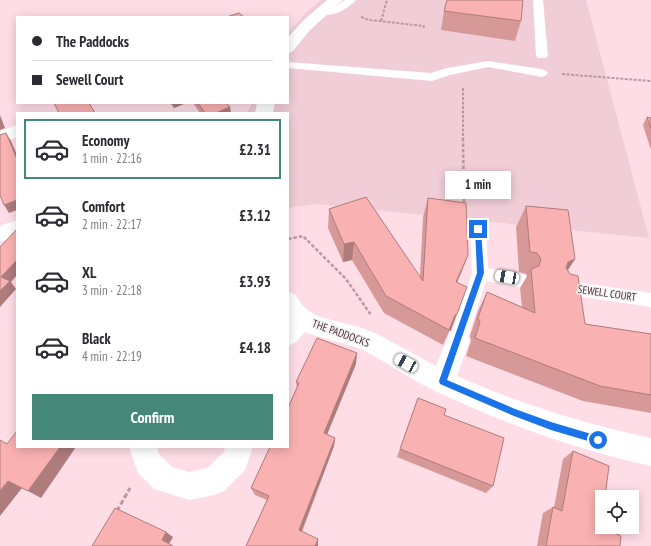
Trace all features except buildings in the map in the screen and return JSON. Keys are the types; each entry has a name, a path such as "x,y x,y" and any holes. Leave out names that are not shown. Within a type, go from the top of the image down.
{"street":[{"path":"289,47 297,35 313,18 323,11 337,5"},
{"path":"0,137 16,131"},
{"path":"0,234 16,228"},
{"name":"THE PADDOCKS","path":"293,318 322,328 352,335 370,342 419,370 514,412 551,426 584,437 651,452"},
{"path":"443,381 458,340"},
{"path":"145,455 164,479 189,486 214,482 235,460 239,448"}],"lane":[{"path":"337,5 351,0"},
{"path":"538,0 542,56"},
{"path":"289,65 432,78 447,72 488,64 542,73"},
{"path":"458,340 480,273 478,229"},
{"path":"480,273 520,280"},
{"name":"SEWELL COURT","path":"563,287 651,300"}],"path":[{"path":"381,21 387,0"},
{"path":"337,5 368,21 424,26 423,29"},
{"path":"463,69 464,225 478,229"},
{"path":"542,73 651,81"},
{"path":"289,239 303,236 346,279 379,326 370,342"},
{"path":"116,513 145,455"}],"shaded area":[{"path":"321,0 586,0 649,238 315,204 289,208 289,112 248,112 252,104 289,104 289,32 306,12"}],"route":[{"path":"478,229 480,273 443,381 514,412 584,437 598,440"}]}
